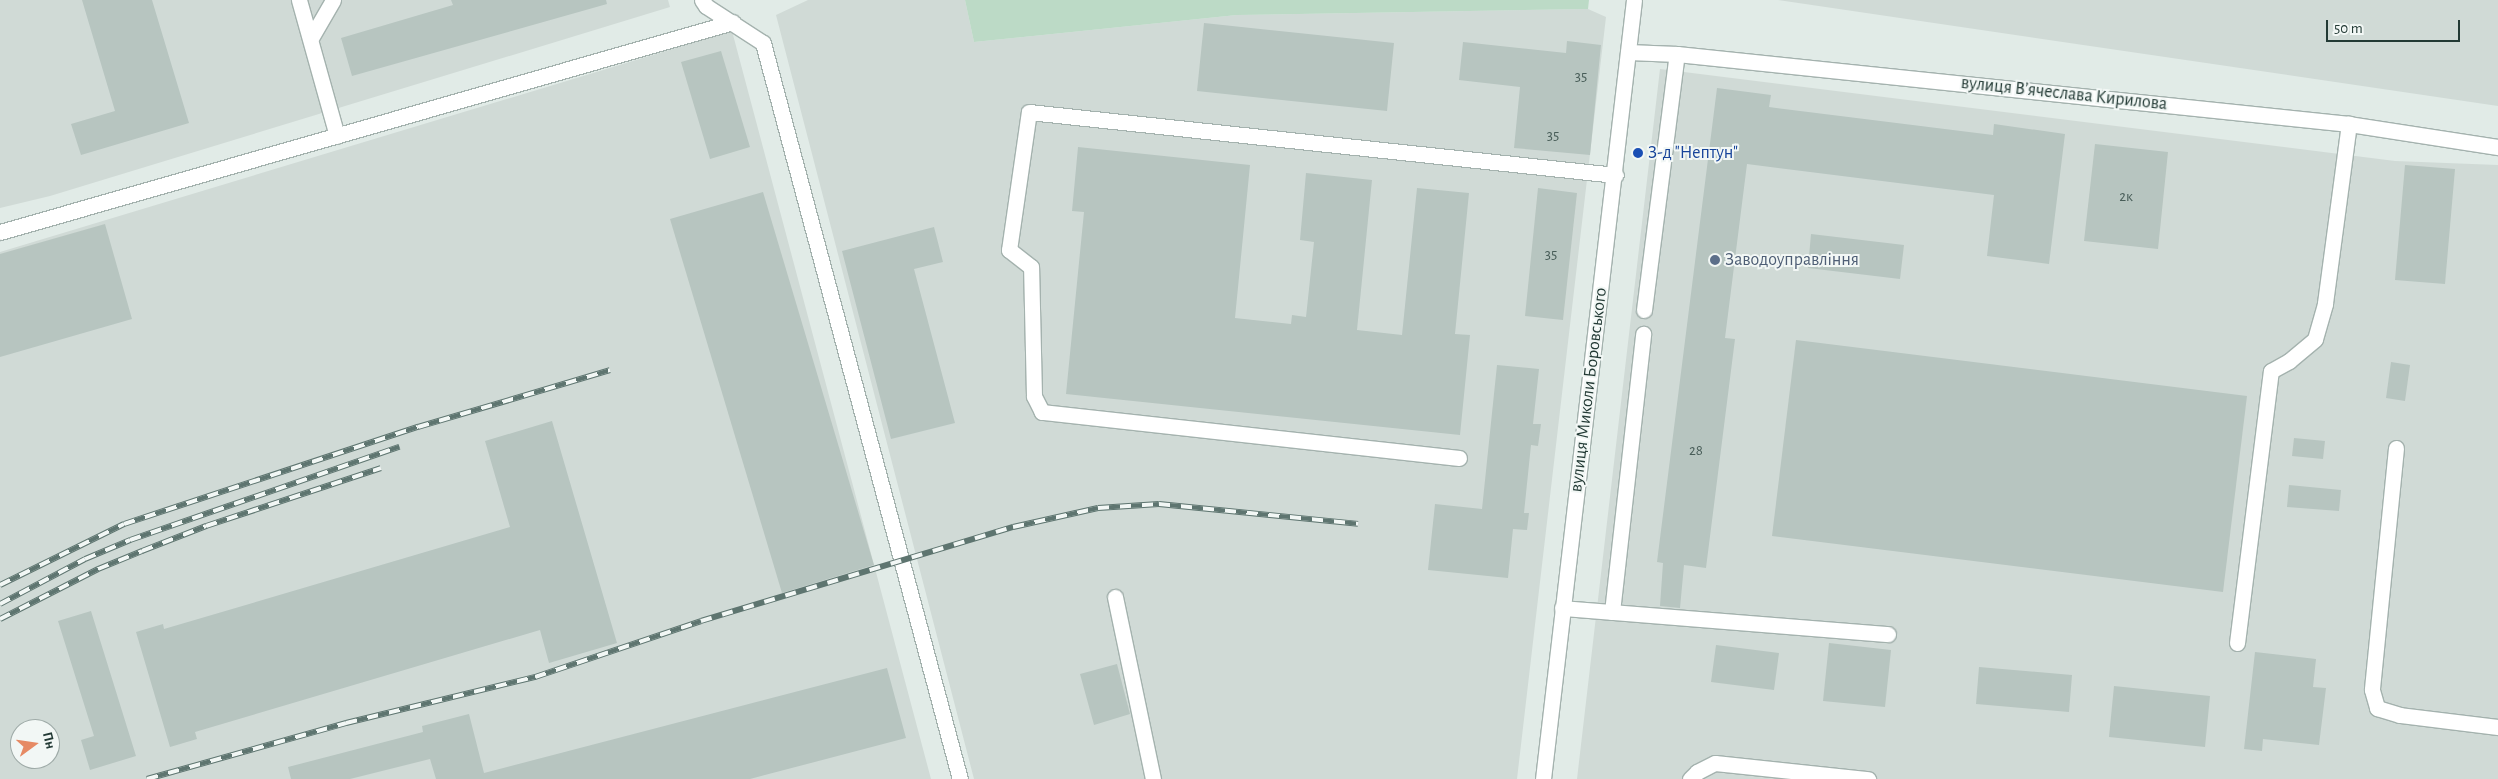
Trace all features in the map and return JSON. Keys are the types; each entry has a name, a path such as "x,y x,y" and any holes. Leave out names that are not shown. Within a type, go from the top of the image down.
{"street":[{"path":"299,0 337,136"},
{"path":"311,38 333,0"},
{"path":"702,0 763,43 960,779"},
{"name":"вулиця Миколи Боровського","path":"1543,779 1562,608 1616,175 1634,0"},
{"path":"0,232 733,22"},
{"name":"вулиця Вʼячеслава Кирилова","path":"1628,52 1677,54 2348,124 2498,147"},
{"path":"1644,310 1677,54"},
{"path":"1459,458 1042,412 1034,396 1031,267 1009,250 1029,112 1616,175"},
{"path":"2237,643 2262,426 2271,371 2288,362 2315,339 2325,303 2348,124"},
{"path":"1612,612 1643,334"},
{"path":"2396,448 2372,690 2378,708 2400,715 2498,727"},
{"path":"1115,597 1153,779"},
{"path":"1562,608 1888,634"},
{"path":"1690,779 1697,772 1715,763 1868,779"}],"shaded area":[{"path":"0,0 668,0 670,7 50,196 0,208"},
{"path":"808,0 965,0 974,42 1237,15 1588,9 1606,17 1517,779 974,779 776,15"},
{"path":"1778,0 2498,0 2498,106"},
{"path":"732,31 931,779 0,779 0,252"},
{"path":"1660,69 2395,161 2498,165 2498,779 1577,779"}],"green space":[{"path":"965,0 1589,0 1588,9 1237,15 974,42"}],"building":[{"path":"82,0 152,0 189,123 81,155 71,124 115,111"},
{"path":"451,0 606,0 607,4 352,76 341,38 453,5"},
{"path":"1204,23 1394,43 1387,111 1197,91"},
{"path":"1567,41 1601,45 1590,155 1514,148 1520,87 1459,80 1463,42 1566,53"},
{"path":"721,51 750,147 710,159 681,62"},
{"path":"1717,88 1771,95 1769,107 1993,135 1994,124 2065,134 2049,264 1987,256 1994,195 1747,164 1725,338 1735,339 1706,568 1684,565 1680,608 1660,606 1663,563 1657,562"},
{"path":"2095,144 2168,152 2158,249 2084,241"},
{"path":"1078,147 1250,165 1235,318 1291,324 1292,315 1306,317 1314,242 1300,240 1306,173 1372,180 1357,330 1402,335 1417,188 1469,193 1455,334 1470,335 1460,435 1066,394 1084,212 1072,211"},
{"path":"2405,165 2455,169 2445,284 2395,280"},
{"path":"1538,188 1577,193 1563,320 1525,316"},
{"path":"763,192 874,565 782,593 670,219"},
{"path":"105,224 132,319 0,357 0,254"},
{"path":"934,227 943,262 914,269 955,423 891,439 842,251"},
{"path":"1811,234 1904,245 1900,279 1808,268"},
{"path":"1796,340 2247,396 2223,592 1772,536"},
{"path":"2391,362 2410,365 2405,401 2386,398"},
{"path":"1497,365 1539,369 1533,424 1541,424 1538,446 1531,445 1524,513 1529,513 1527,530 1513,529 1508,578 1428,570 1435,504 1482,509"},
{"path":"552,421 617,643 549,663 540,630 195,732 197,739 170,747 136,632 163,624 164,629 510,527 485,441"},
{"path":"2294,438 2325,441 2323,459 2292,456"},
{"path":"2289,485 2341,490 2339,511 2287,507"},
{"path":"91,611 136,756 90,770 81,740 94,736 58,621"},
{"path":"1829,643 1891,650 1885,707 1823,701"},
{"path":"1716,645 1779,653 1774,690 1711,682"},
{"path":"2255,652 2316,659 2313,687 2326,688 2319,745 2263,739 2262,751 2244,749"},
{"path":"1117,664 1130,714 1094,725 1080,674"},
{"path":"1979,667 2072,675 2069,712 1976,704"},
{"path":"887,668 906,738 750,779 436,779 430,759 350,779 291,779 288,767 423,732 422,726 469,714 484,773"},
{"path":"2114,686 2210,696 2205,747 2109,737"}],"railway":[{"path":"0,585 124,524 418,427 610,370"},
{"path":"0,604 85,559 130,540 399,447"},
{"path":"0,619 98,569 142,551 206,526 381,468"},
{"path":"147,779 346,723 535,677 701,621 1013,527 1098,508 1159,504 1358,524"}],"place":[{"name":"З-д \"Нептун\"","path":"1638,153"},
{"name":"Заводоуправління","path":"1715,260"}]}
